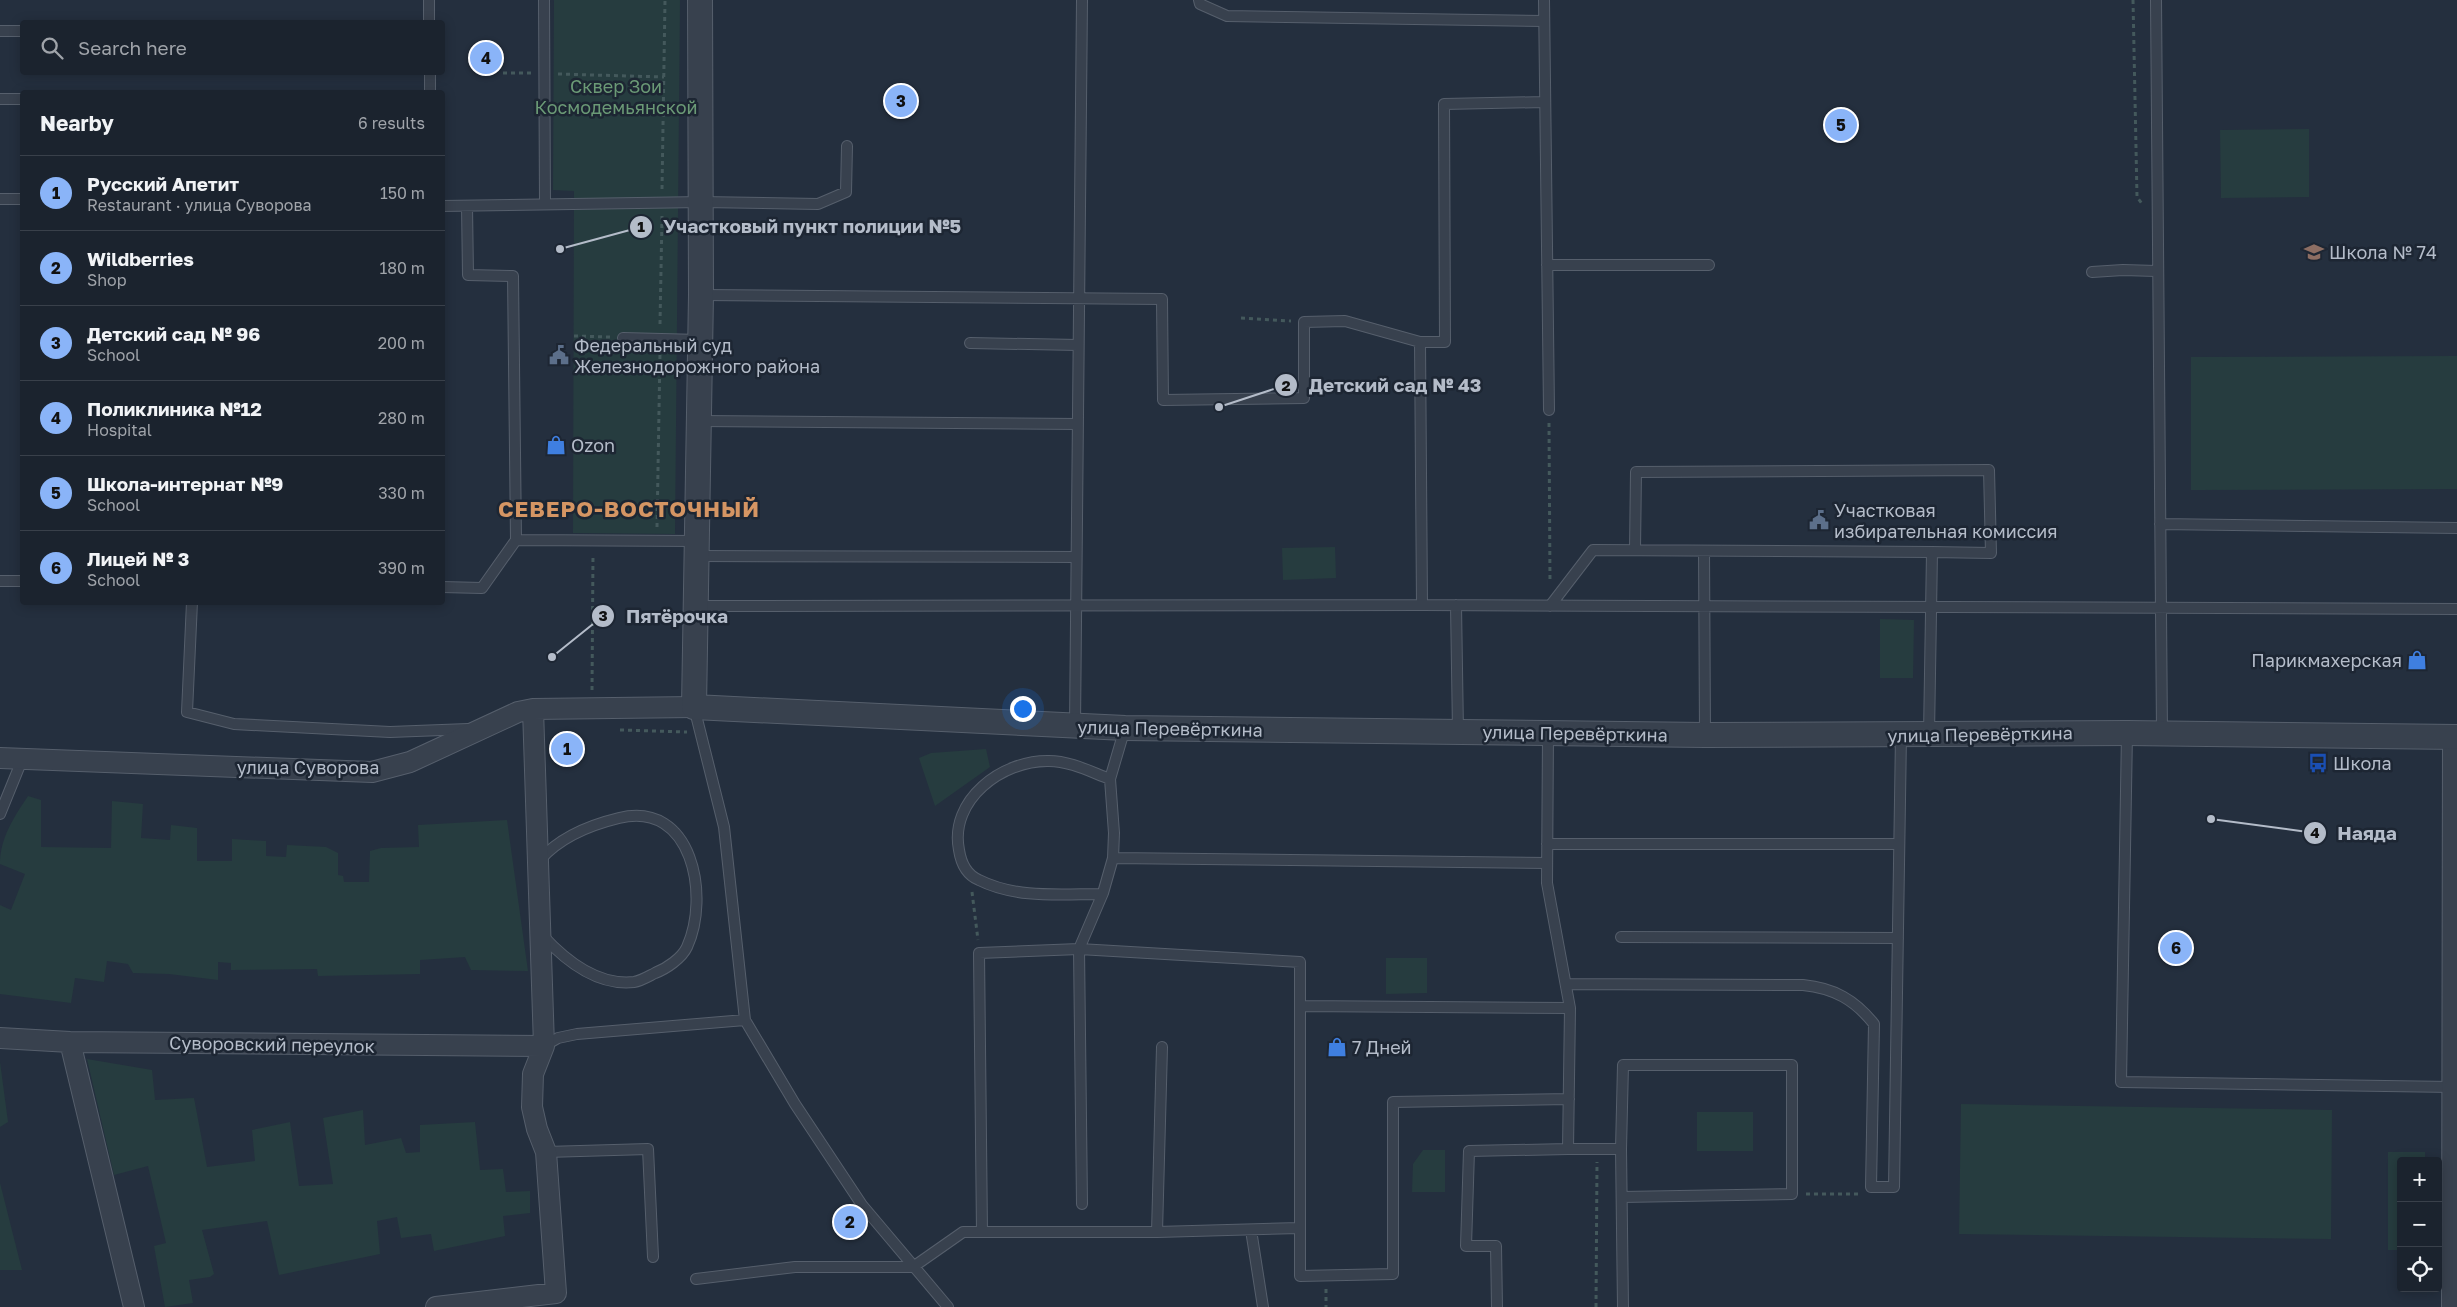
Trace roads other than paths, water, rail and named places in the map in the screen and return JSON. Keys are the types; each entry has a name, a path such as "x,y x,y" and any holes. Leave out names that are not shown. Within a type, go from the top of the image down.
{"street":[{"path":"694,707 702,202 700,0"},
{"name":"улица Суворова","path":"0,758 372,772 410,762 518,712 533,709 694,707"},
{"name":"улица Перевёрткина","path":"694,707 1125,728 1548,734 1928,735 2162,733 2455,737"},
{"path":"436,1307 556,1293 546,1152 537,1129 532,1107 531,1090 533,1074 544,1046 533,709"},
{"path":"2452,1307 2454,1274 2452,1087 2455,737"},
{"name":"Суворовский переулок","path":"0,1038 70,1042 544,1046"},
{"path":"70,1042 134,1307"}],"lane":[{"path":"429,0 429,20"},
{"path":"544,0 546,74 545,204"},
{"path":"1075,726 1082,0"},
{"path":"1199,0 1200,4 1227,16 1544,21"},
{"path":"1544,0 1549,410"},
{"path":"2156,0 2156,271 2162,733"},
{"path":"0,31 20,31"},
{"path":"430,75 430,90"},
{"path":"0,99 20,99"},
{"path":"701,295 1162,299 1163,400 1304,398 1304,322 1345,322 1420,342 1445,342 1444,104 1544,102"},
{"path":"445,206 702,202 818,204 846,192 847,146"},
{"path":"0,199 20,199"},
{"path":"445,587 482,588 516,540 513,276 468,274 466,206"},
{"path":"1547,265 1709,265"},
{"path":"2092,272 2156,271"},
{"path":"623,338 700,340"},
{"path":"1420,342 1422,605"},
{"path":"970,343 1078,345"},
{"path":"698,421 1078,424"},
{"path":"1550,606 1593,550 1991,553 1990,470 1636,472 1635,550"},
{"path":"2160,524 2457,528"},
{"path":"516,540 657,540 696,548 1076,557"},
{"path":"1704,551 1704,735"},
{"path":"1928,735 1932,552"},
{"path":"0,581 20,581"},
{"path":"192,605 188,712 234,724 390,732 482,729"},
{"path":"1456,605 1458,732"},
{"path":"696,606 1456,605 2457,609"},
{"path":"694,707 724,827 745,1020 795,1104 862,1205 948,1307"},
{"path":"1082,1204 1079,949 1102,894 1113,858 1114,833 1110,779 1125,728"},
{"path":"2128,733 2121,1082 2452,1087"},
{"path":"1548,734 1547,883 1570,1008 1568,1149"},
{"path":"1566,984 1803,985 1818,986 1844,995 1863,1010 1874,1024 1870,1187 1894,1188 1901,735"},
{"path":"0,814 22,760"},
{"path":"1102,894 1039,895 999,888 978,880 969,874 961,860 958,828 970,799 985,784 1010,770 1049,761 1071,765 1110,779"},
{"path":"538,862 558,842 576,833 621,818 644,817 656,819 669,825 680,838 690,860 697,887 697,921 686,950 665,969 636,982 612,982 594,976 554,948 540,932"},
{"path":"1548,844 1900,844"},
{"path":"1113,858 1547,863"},
{"path":"1621,937 1898,938"},
{"path":"982,1232 979,953 1079,949 1300,962 1300,1276 1393,1274 1393,1102 1569,1099"},
{"path":"1300,1006 1570,1008"},
{"path":"544,1046 558,1038 577,1034 745,1020"},
{"path":"1157,1232 1162,1047"},
{"path":"1622,1197 1792,1194 1792,1065 1623,1065 1622,1149 1622,1197 1623,1307"},
{"path":"546,1152 648,1149 653,1257"},
{"path":"1496,1307 1496,1246 1466,1246 1469,1151 1622,1149"},
{"path":"696,1279 795,1267 913,1267 963,1232 1157,1232 1299,1228"},
{"path":"1251,1230 1262,1307"}],"place":[{"name":"Поликлиника №12","path":"486,58"},
{"name":"Детский сад № 96","path":"901,101"},
{"name":"Школа-интернат №9","path":"1841,125"},
{"name":"Участковый пункт полиции №5","path":"560,249"},
{"name":"Школа № 74","path":"2314,252"},
{"name":"Федеральный суд Железнодорожного района","path":"559,355"},
{"name":"Детский сад № 43","path":"1219,407"},
{"name":"Ozon","path":"556,445"},
{"name":"Участковая избирательная комиссия","path":"1819,520"},
{"name":"Пятёрочка","path":"552,657"},
{"name":"Парикмахерская","path":"2417,660"},
{"name":"Русский Апетит","path":"567,749"},
{"name":"Школа","path":"2318,763"},
{"name":"Наяда","path":"2211,819"},
{"name":"Лицей № 3","path":"2176,948"},
{"name":"7 Дней","path":"1337,1047"},
{"name":"Wildberries","path":"850,1222"}],"district":[{"name":"СЕВЕРО-ВОСТОЧНЫЙ","path":"629,508"}],"park label":[{"name":"Сквер Зои Космодемьянской","path":"616,96"}]}
